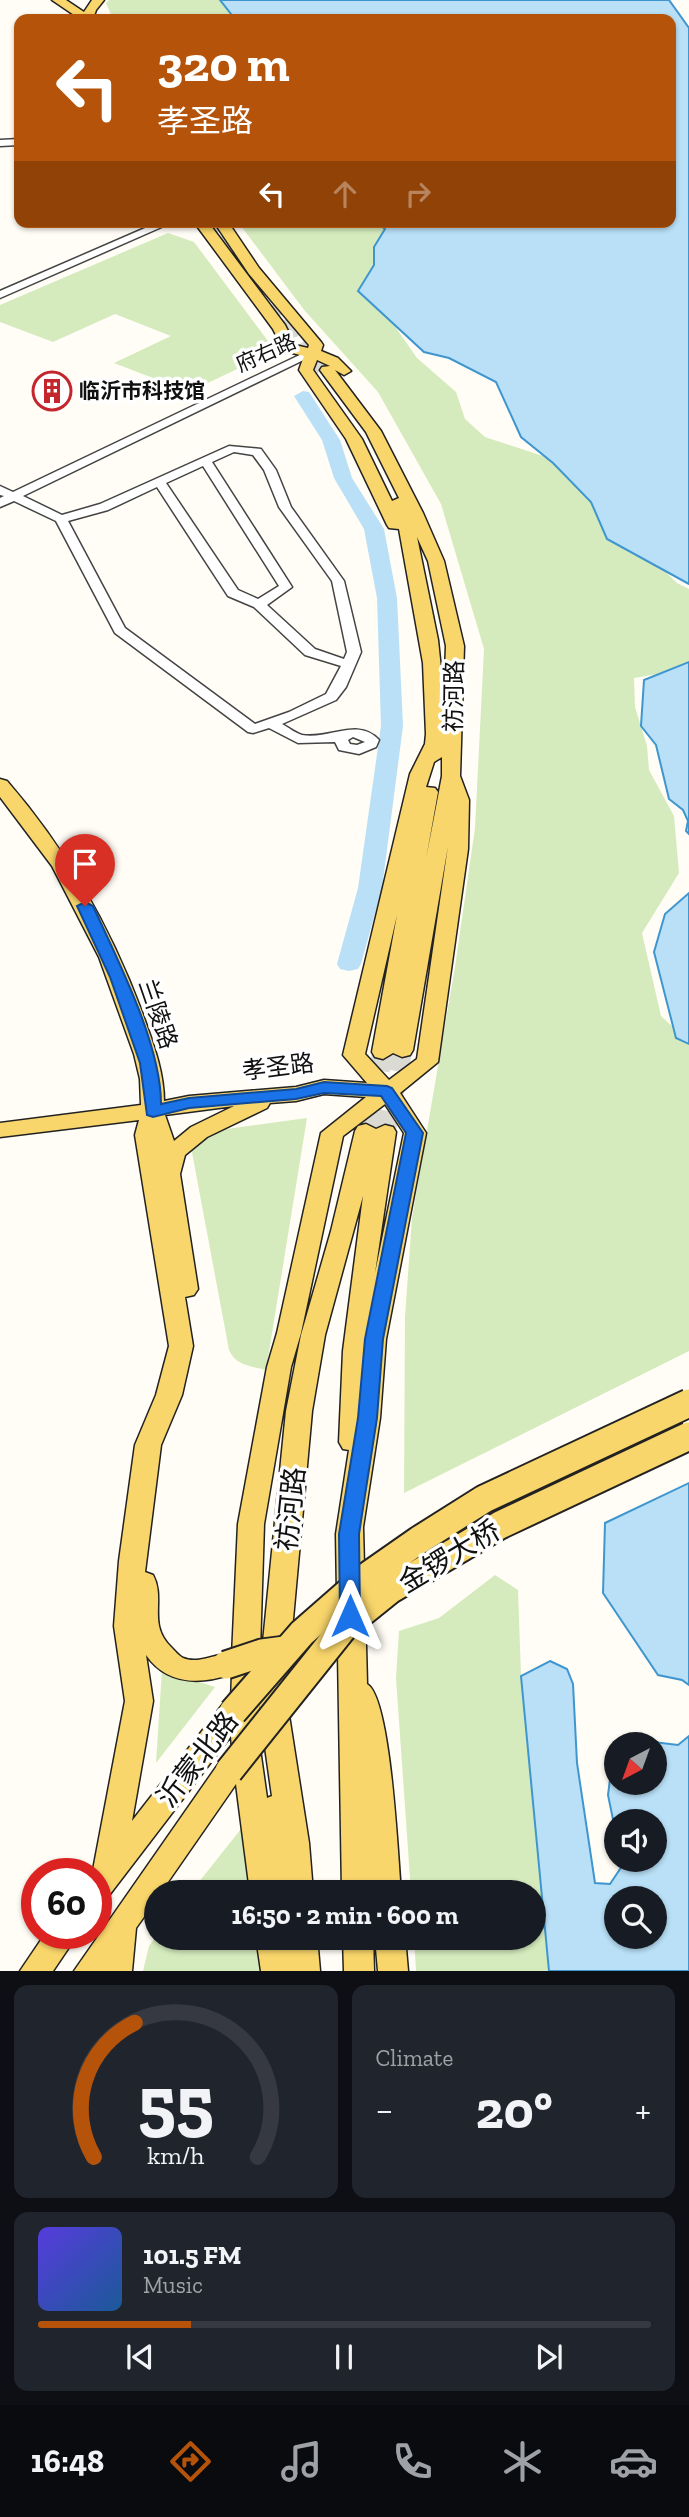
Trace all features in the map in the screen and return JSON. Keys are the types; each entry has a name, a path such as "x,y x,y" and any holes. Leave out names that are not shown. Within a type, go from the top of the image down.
{"main road":[{"path":"58,0 82,14"},
{"path":"69,0 85,14"},
{"path":"205,228 280,328 289,348 312,353 338,364 364,398 391,440 422,498 436,561"},
{"path":"225,228 254,271 316,345 306,370 354,439 391,519 411,546"},
{"name":"祊河路","path":"323,371 373,431 415,513 436,561 455,646 452,776 392,1051 435,743 431,646 411,546 402,511 378,461 323,371"},
{"name":"祊河路","path":"349,1534 367,1418 374,1339 415,1133 387,1091 354,1055 419,774 435,743"},
{"path":"263,1880 245,1742 246,1620 251,1524 279,1367 289,1333 332,1133 427,1062 458,849 459,800 452,776"},
{"name":"兰陵路","path":"0,785 45,839 79,895 103,944 118,977 148,1063 153,1089 153,1111"},
{"name":"兰陵路","path":"0,800 34,842 73,909 114,1002 134,1065 139,1091 153,1111"},
{"name":"孝圣路","path":"0,1124 115,1111 153,1111 189,1103 296,1094 324,1087 387,1091"},
{"name":"孝圣路","path":"0,1130 153,1111 387,1091"},
{"path":"169,1175 175,1153 199,1132 259,1103"},
{"path":"153,1111 162,1134 195,1347 157,1442 143,1574 144,1628 159,1651 176,1668 201,1671 293,1641"},
{"path":"107,1858 139,1701 128,1626 132,1561 148,1445 169,1395 181,1346 146,1135 153,1111"},
{"name":"祊河路","path":"297,1880 272,1696 299,1411 313,1335 376,1131 355,1352 349,1534 357,1880"},
{"path":"279,1367 289,1517"},
{"name":"金锣大桥","path":"293,1641 366,1577 484,1499 689,1403"},
{"name":"金锣大桥","path":"229,1771 344,1627 390,1591 499,1525 689,1436"},
{"name":"沂蒙北路","path":"112,1869 233,1712 293,1641"},
{"path":"350,1644 373,1745 385,1880"},
{"path":"272,1696 280,1880"},
{"name":"沂蒙北路","path":"89,1971 229,1771"},
{"path":"117,1971 121,1926"},
{"path":"35,1971 52,1949"},
{"path":"273,1950 276,1971"},
{"path":"282,1950 284,1971"},
{"path":"303,1950 305,1971"},
{"path":"359,1950 359,1971"},
{"path":"391,1950 393,1971"}],"street":[{"path":"0,294 148,228"},
{"path":"0,294 154,228"},
{"name":"府右路","path":"5,496 312,353"},
{"path":"5,496 61,519 104,507 233,448 257,453 264,461 285,507 338,581 354,652 339,687 331,697 253,729 120,630 61,519"},
{"path":"205,461 286,587 259,604"},
{"path":"159,482 233,593 259,604 310,652 349,665"},
{"path":"270,723 298,739 340,738"}],"green space":[{"path":"109,0 238,0 247,14 111,14 106,3"},
{"path":"243,228 388,228 373,295 417,358 456,392 465,419 485,437 558,461 649,556 677,583 689,589 689,669 634,678 635,707 647,746 649,770 674,816 679,873 642,933 661,1016 689,1042 689,1351 404,1493 405,1317 412,1218 455,967 475,828 484,649 441,504 378,392 305,311"},
{"path":"168,233 194,242 268,341 260,358 189,392 114,363 171,336 115,314 53,342 0,322 0,305"},
{"path":"307,1118 266,1370 240,1362 229,1350 191,1147 212,1131"},
{"path":"495,1575 518,1590 521,1676 540,1880 410,1880 396,1678 399,1631 439,1618"},
{"path":"162,1670 215,1687 156,1763"},
{"path":"268,1795 272,1880 201,1880"},
{"path":"546,1939 549,1971 416,1971 415,1950 546,1950"},
{"path":"148,1950 274,1950 275,1971 143,1971"}],"water":[{"path":"220,0 669,0 689,28 689,584 607,539 591,502 553,463 521,437 496,382 449,358 424,352 358,291 374,265 374,247 384,228 676,228 676,14 231,14"},
{"path":"689,662 689,834 686,831 688,821 683,810 669,799 656,745 641,726 644,680"},
{"path":"689,893 689,1044 676,1038 654,952 665,914"},
{"path":"689,1483 689,1685 682,1680 658,1675 603,1593 605,1523"},
{"path":"550,1661 567,1669 573,1684 577,1763 595,1883 610,1884 618,1872 667,1872 667,1809 611,1809 608,1796 667,1796 667,1744 678,1745 689,1736 689,1971 549,1971 546,1880 540,1880 521,1676"}],"waterway":[{"path":"303,396 331,440 343,478 374,529 387,598 392,726 370,888 349,964"}],"tunnel":[{"path":"213,228 238,264"},
{"path":"270,307 285,327"},
{"path":"284,325 320,371"},
{"path":"385,1132 402,1050"},
{"path":"366,1131 383,1052"}],"place":[{"name":"临沂市科技馆","path":"52,391"}],"route":[{"path":"85,906 118,977 148,1063 153,1089 153,1111 189,1103 296,1094 324,1087 387,1091 415,1133 374,1339 367,1418 349,1534 350,1616"}]}
